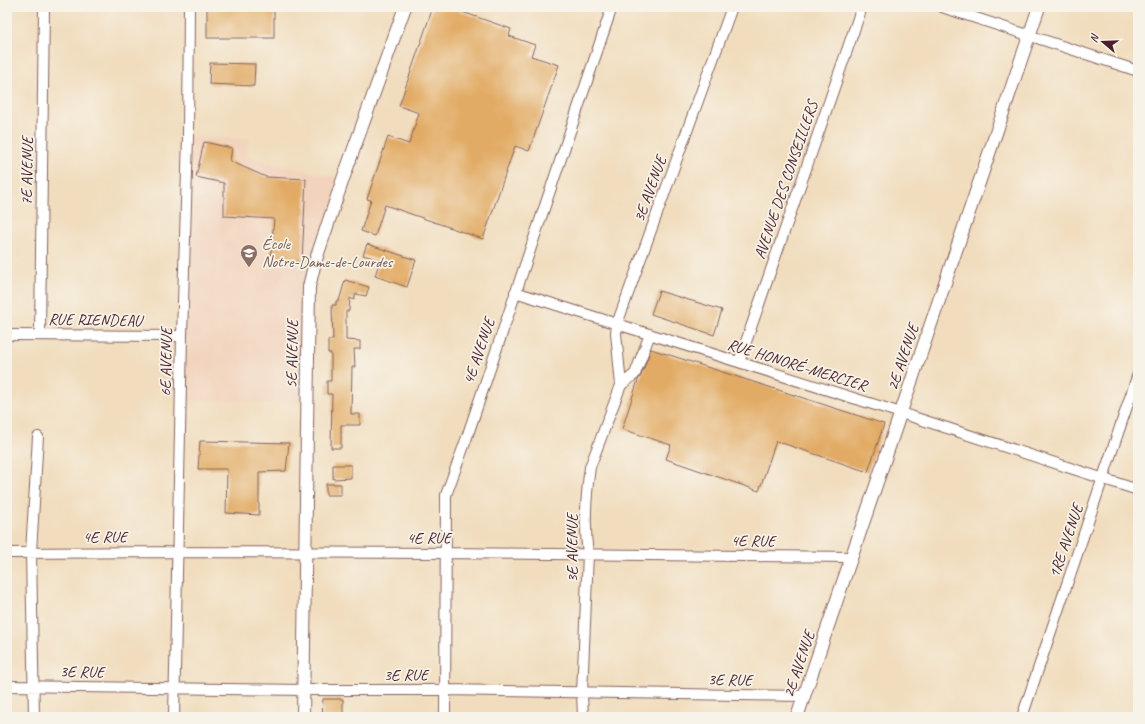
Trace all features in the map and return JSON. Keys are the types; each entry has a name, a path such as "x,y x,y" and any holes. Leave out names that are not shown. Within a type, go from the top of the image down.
{"street":[{"name":"7E AVENUE","path":"40,334 44,7"},
{"name":"6E AVENUE","path":"174,717 188,137 189,7"},
{"name":"5E AVENUE","path":"303,717 309,287 315,262 342,179 406,7"},
{"name":"4E AVENUE","path":"445,717 446,495 612,7"},
{"name":"3E AVENUE","path":"583,717 582,693 588,554 586,542 586,513 590,467 621,385 621,369 616,333 617,324 732,7"},
{"name":"AVENUE DES CONSEILLERS","path":"739,362 862,7"},
{"path":"942,7 1138,71"},
{"name":"2E AVENUE","path":"797,717 1039,7"},
{"name":"RUE HONORÉ-MERCIER","path":"515,292 901,413 1138,490"},
{"name":"3E AVENUE","path":"621,385 635,374 650,334"},
{"name":"RUE RIENDEAU","path":"7,335 182,336"},
{"name":"1RE AVENUE","path":"1022,717 1138,374"},
{"path":"34,717 35,686 32,552 38,437"},
{"name":"4E RUE","path":"7,553 306,552 852,557"},
{"name":"3E RUE","path":"7,686 304,690 446,690 805,696"}],"shaded area":[{"name":"École Notre-Dame-de-Lourdes","path":"188,137 251,139 245,157 343,179 315,262 308,404 180,400"}],"building":[{"path":"207,7 274,8 274,38 207,38"},
{"path":"433,7 448,7 511,29 509,36 535,45 531,56 559,65 529,151 515,146 483,239 385,205 375,236 361,231 371,200 367,199 388,137 409,144 419,113 399,106"},
{"path":"210,63 255,64 254,86 209,84"},
{"path":"204,142 232,148 230,161 266,177 306,179 302,262 270,261 274,219 224,216 224,183 196,177"},
{"path":"367,244 416,260 407,287 375,276 380,260 363,255"},
{"path":"345,280 369,287 366,296 356,294 354,300 350,298 349,311 346,311 346,340 360,341 360,349 354,349 355,367 352,367 351,414 360,414 360,425 341,425 341,448 331,448 332,394 327,394 327,381 331,381 331,353 328,353 328,340 333,340 332,305 336,305 336,301 339,301"},
{"path":"659,291 722,310 714,335 651,314"},
{"path":"651,349 884,424 868,472 776,441 759,491 666,459 671,445 622,429 638,380 641,376"},
{"path":"200,441 289,443 286,471 259,472 259,515 226,513 227,469 198,469"},
{"path":"333,465 351,465 351,478 333,479"},
{"path":"326,484 341,484 341,495 326,495"},
{"path":"323,699 343,699 343,717 322,717"}],"place":[{"name":"École Notre-Dame-de-Lourdes","path":"249,268"}]}
